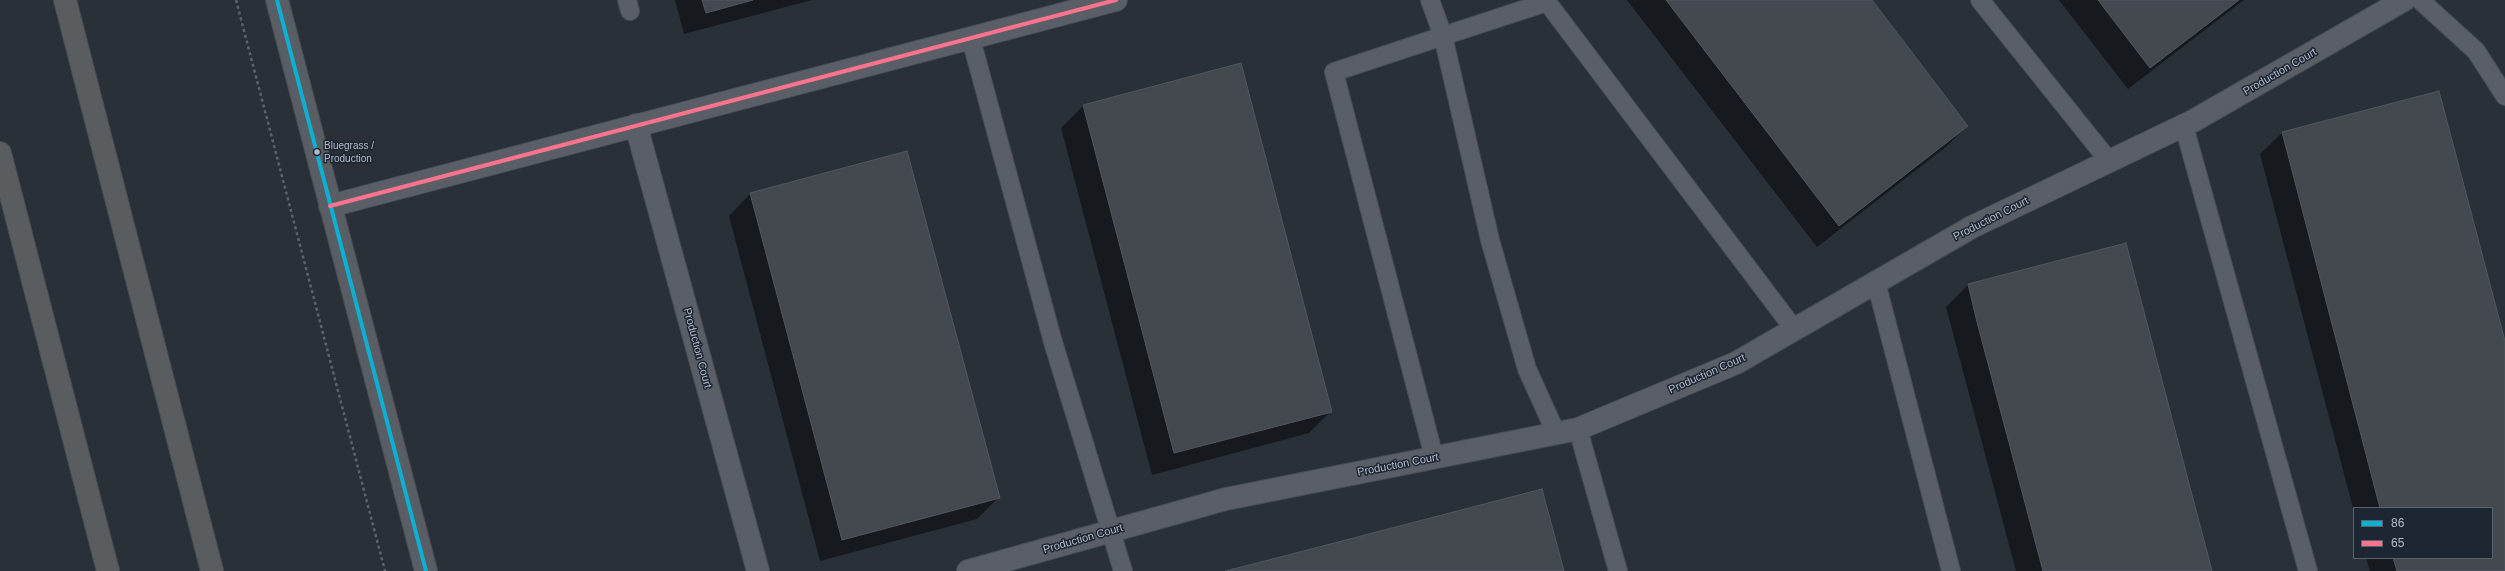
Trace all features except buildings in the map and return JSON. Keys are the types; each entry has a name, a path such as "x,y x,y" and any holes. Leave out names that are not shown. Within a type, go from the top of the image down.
{"highway":[{"path":"65,0 212,571"},
{"path":"0,154 108,571"}],"street":[{"path":"277,0 426,571"},
{"path":"330,206 1116,0"},
{"name":"Production Court","path":"968,571 1226,499 1578,429 1736,363 1972,227 2184,126 2404,0"},
{"name":"Production Court","path":"636,125 758,571"}],"lane":[{"path":"1430,0 1443,36 1492,248 1527,368 1556,433"},
{"path":"1980,0 2110,161"},
{"path":"2420,0 2476,51 2505,96"},
{"path":"1434,457 1334,72 1547,2 1794,330"},
{"path":"971,39 1053,342 1123,571"},
{"path":"2184,126 2308,571"},
{"path":"1876,282 1951,571"},
{"path":"1578,429 1618,571"}],"path":[{"path":"236,0 385,571"}],"transit line":[{"name":"86","path":"277,0 426,571"},
{"name":"65","path":"330,206 1116,0"}],"place":[{"name":"Bluegrass / Production","path":"317,152"}]}
